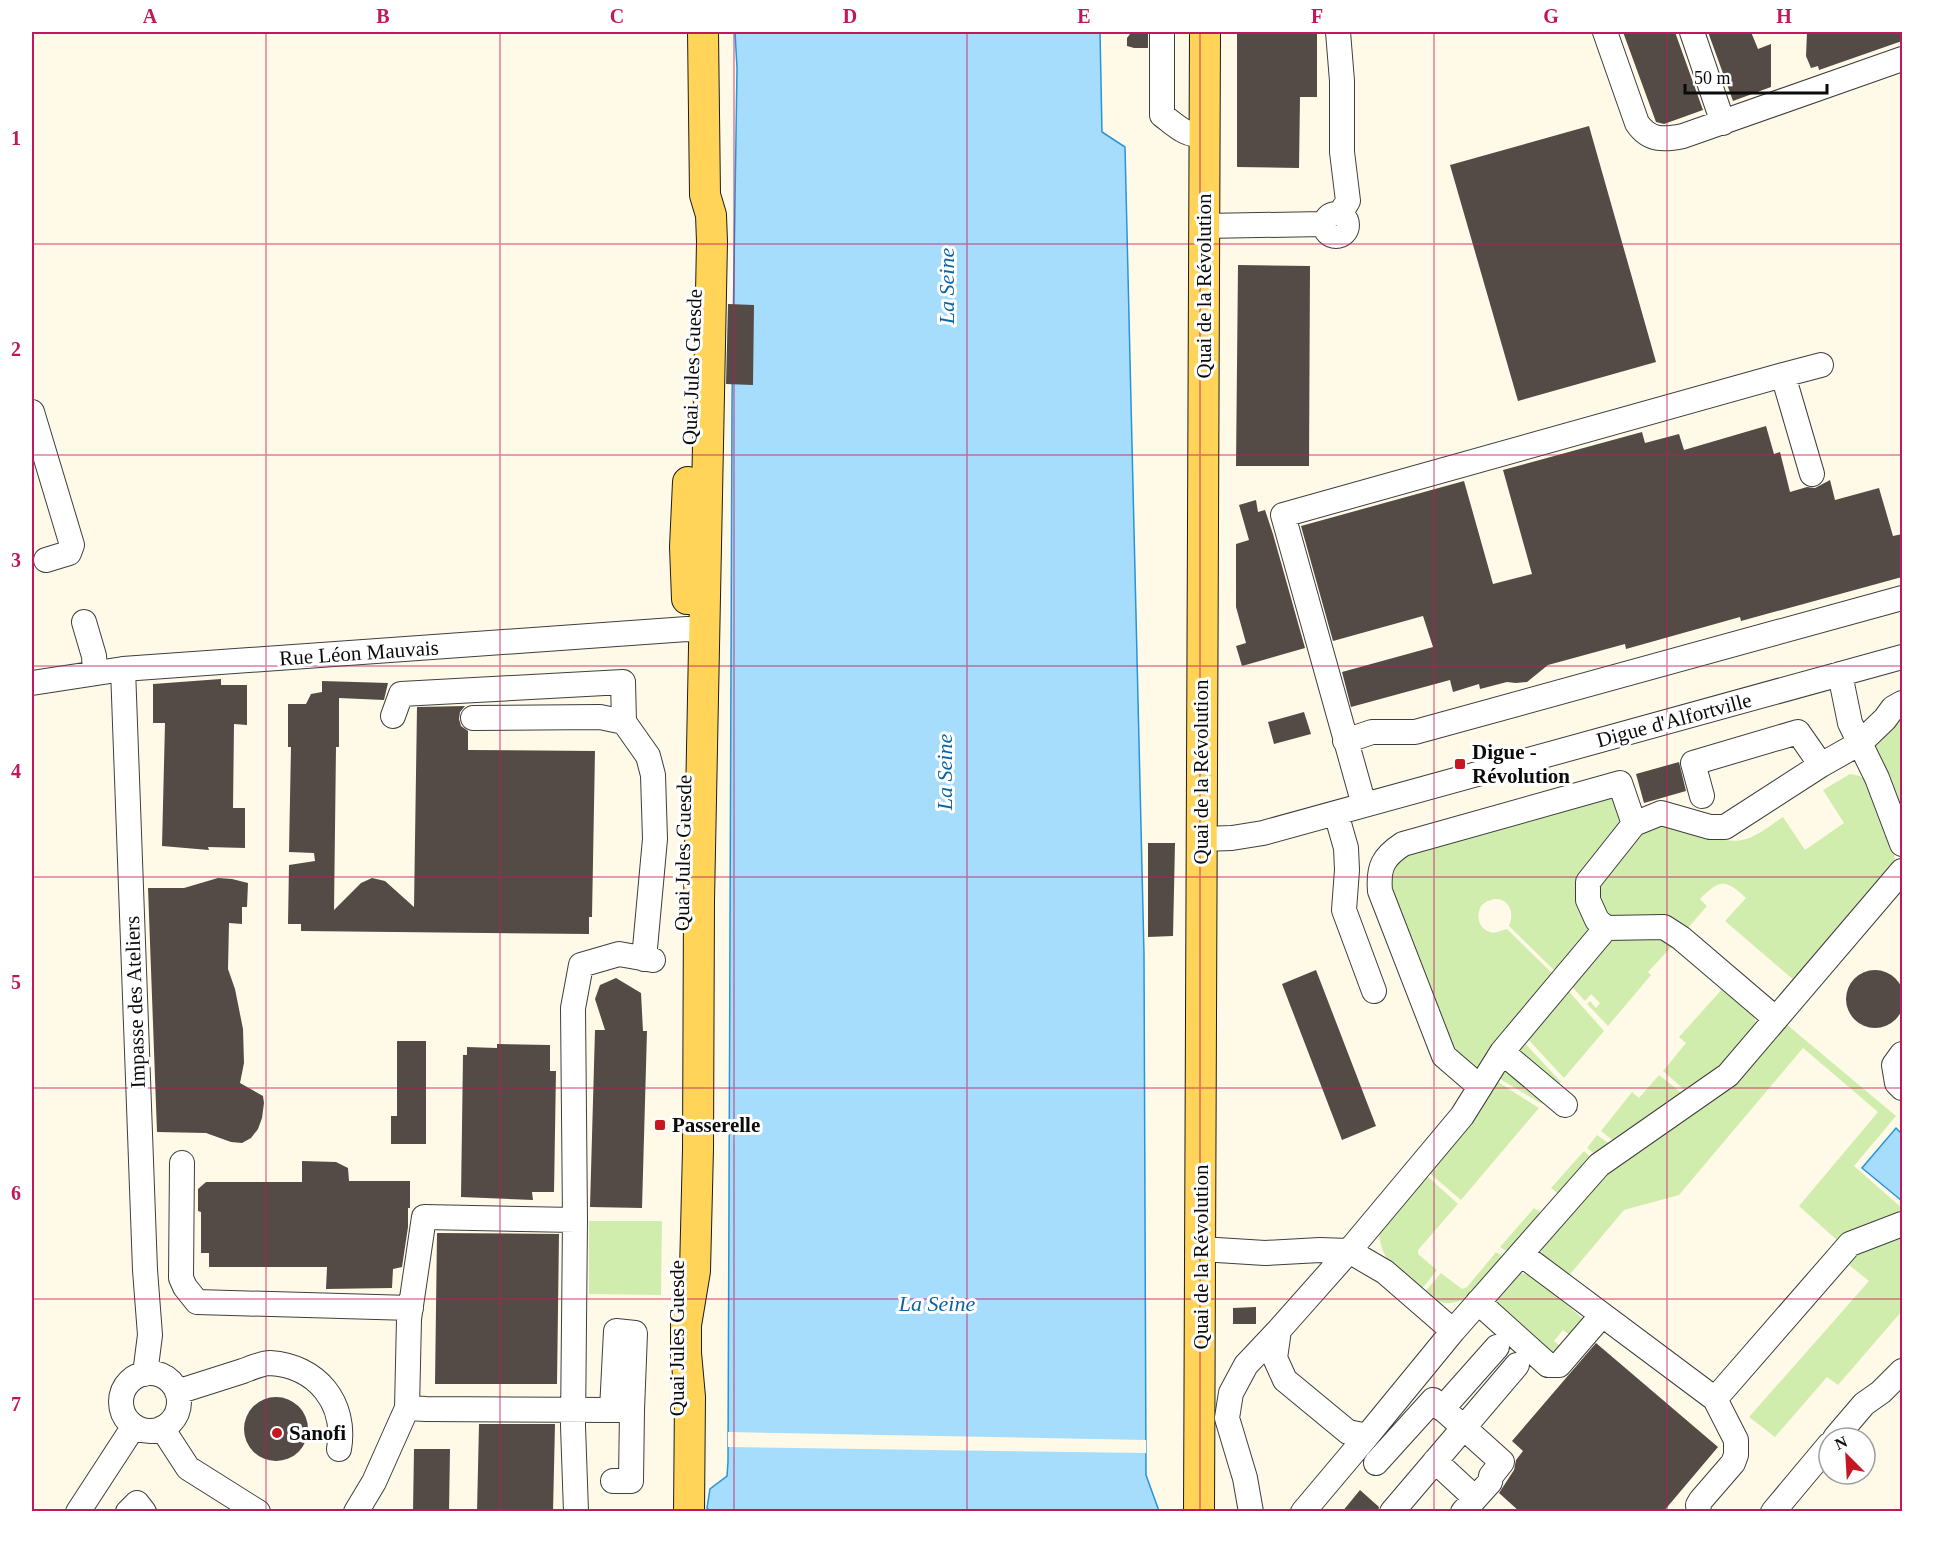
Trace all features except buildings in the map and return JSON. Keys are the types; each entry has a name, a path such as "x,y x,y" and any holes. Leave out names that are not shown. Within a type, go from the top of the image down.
{"main road":[{"name":"Quai Jules Guesde","path":"689,1512 690,1397 686,1325 695,1271 698,1149 669,961 696,630 685,547 694,357 696,233 705,195 703,32"},
{"name":"Quai de la Révolution","path":"1199,1512 1205,32"},
{"name":"Quai Jules Guesde","path":"669,961 681,980 685,1015 685,1138 683,1195 675,1271 673,1366 677,1435 676,1512"}],"street":[{"path":"1162,32 1162,116 1185,133 1192,136 1205,135"},
{"path":"1204,226 1332,219 1348,201 1342,152 1342,81 1338,32"},
{"path":"1605,32 1637,123 1650,136 1668,139 1723,123 1902,59"},
{"path":"1692,32 1723,123"},
{"path":"1364,805 1283,515 1821,365"},
{"path":"1783,375 1812,474"},
{"path":"32,412 72,546 69,553 46,560"},
{"path":"1345,741 1372,732 1415,732 1902,598"},
{"path":"84,622 94,656 95,673"},
{"name":"Rue Léon Mauvais","path":"32,683 123,669 696,630"},
{"name":"Digue d'Alfortville","path":"1201,838 1251,836 1902,657"},
{"name":"Impasse des Ateliers","path":"123,669 141,1165 150,1335 145,1374"},
{"path":"1840,674 1850,723 1877,778 1902,843"},
{"path":"393,716 401,694 623,682 624,722 648,756 653,775 655,839 669,961 619,954 581,965 573,1008 576,1220 573,1410 576,1512"},
{"path":"1776,1019 1681,938 1664,927 1606,928 1598,921 1588,900 1588,882 1634,825 1661,813 1710,827 1725,827 1821,765 1860,743 1893,708 1902,703"},
{"path":"473,718 592,717 624,722"},
{"path":"1702,796 1693,763 1798,732 1821,765"},
{"path":"1480,1087 1444,1056 1380,891 1380,870 1383,861 1390,852 1403,844 1620,783 1634,825"},
{"path":"1336,813 1346,848 1344,910 1374,991"},
{"path":"1303,1512 1453,1330 1599,1165 1728,1075 1902,872"},
{"path":"1251,1512 1245,1478 1227,1418 1231,1393 1246,1365 1349,1251 1461,1116 1502,1052 1606,928"},
{"path":"1502,1052 1564,1105"},
{"path":"1902,1054 1894,1065 1897,1083 1902,1088"},
{"path":"182,1163 181,1278 197,1302 411,1308"},
{"path":"356,1512 374,1482 406,1408 411,1308 424,1217 576,1220"},
{"path":"1715,1399 1850,1244 1902,1224"},
{"path":"1201,1249 1265,1253 1349,1251 1385,1272 1453,1330"},
{"path":"1521,1254 1715,1399 1736,1440 1737,1448 1733,1463 1698,1505 1699,1512"},
{"path":"1478,1302 1548,1365 1559,1365 1602,1315"},
{"path":"1278,1329 1275,1358 1285,1380 1348,1432 1367,1436"},
{"path":"1442,1409 1497,1347"},
{"path":"177,1392 268,1363 292,1368 307,1374 318,1382 334,1402 342,1432 339,1449"},
{"path":"1392,1512 1517,1365"},
{"path":"1845,1426 1864,1404 1881,1392 1902,1371"},
{"path":"145,1374 164,1377 172,1383 177,1392 178,1400 174,1417 162,1428 153,1431 134,1426 126,1419 122,1410 123,1391 128,1383 145,1374"},
{"path":"1376,1463 1433,1400 1502,1462 1491,1476 1490,1482 1469,1507 1435,1461"},
{"path":"406,1408 622,1410 631,1481 613,1481"},
{"path":"78,1512 134,1426"},
{"path":"162,1428 188,1468 258,1512"},
{"path":"1773,1512 1817,1459"},
{"path":"128,1512 137,1503 144,1512"}],"green space":[{"path":"1902,708 1902,820 1873,742"},
{"path":"1850,774 1860,776 1868,783 1894,850 1895,863 1795,981 1725,921 1746,898 1733,887 1718,885 1700,899 1707,906 1687,929 1612,917 1600,907 1596,890 1631,843 1648,828 1655,825 1677,825 1731,841 1758,834 1783,817 1805,850 1844,823 1823,790"},
{"path":"1612,795 1620,824 1585,873 1588,934 1560,976 1509,926 1511,911 1505,902 1494,899 1481,906 1479,919 1482,927 1493,933 1507,929 1558,979 1481,1068 1475,1069 1459,1065 1384,870 1392,857"},
{"path":"1661,936 1673,945 1648,972 1651,975 1608,1026 1587,1004 1590,1001 1596,1008 1600,1003 1591,994 1585,1001 1567,981 1603,941"},
{"path":"1564,986 1604,1031 1564,1078 1523,1034"},
{"path":"1724,987 1753,1012 1756,1025 1720,1069 1687,1092 1663,1071 1686,1043 1679,1037"},
{"path":"1785,1023 1896,1116 1854,1166 1902,1208 1902,1215 1839,1242 1799,1206 1878,1112 1803,1048 1679,1195 1624,1210 1566,1279 1543,1260 1541,1248 1604,1169"},
{"path":"1520,1038 1561,1082 1554,1091 1517,1060"},
{"path":"1508,1069 1548,1097 1542,1104 1497,1077"},
{"path":"1659,1075 1683,1094 1615,1142 1601,1131 1632,1092 1639,1098"},
{"path":"1495,1080 1539,1108 1461,1200 1427,1171"},
{"path":"1597,1135 1611,1145 1596,1155 1587,1148"},
{"path":"1584,1151 1592,1158 1560,1195 1551,1188"},
{"path":"1425,1174 1458,1204 1418,1250 1418,1254 1437,1270 1421,1290 1388,1260 1379,1234"},
{"path":"1534,1208 1543,1214 1509,1253 1500,1247"},
{"path":"589,1221 662,1221 661,1295 589,1294"},
{"path":"1902,1234 1902,1311 1838,1385 1827,1377 1775,1437 1749,1417 1869,1281 1844,1261 1855,1251"},
{"path":"1496,1252 1505,1258 1480,1287 1460,1301 1449,1303 1437,1301 1424,1293 1441,1273 1462,1289 1467,1287"},
{"path":"1521,1273 1533,1276 1588,1323 1575,1339 1563,1330 1554,1341 1565,1350 1556,1361 1494,1314 1493,1299 1512,1277"}],"water":[{"name":"La Seine","path":"735,32 1100,32 1102,132 1125,147 1144,954 1146,1475 1159,1511 711,1512 707,1508 710,1489 727,1476 728,1462 732,401 737,68"},
{"path":"1896,1128 1902,1134 1902,1201 1862,1168"}],"pier":[{"path":"728,1432 1146,1440 1146,1453 728,1447"}],"place":[{"name":"Digue - Révolution","path":"1460,764"},
{"name":"Passerelle","path":"660,1125"},
{"name":"Sanofi","path":"277,1433"}]}
